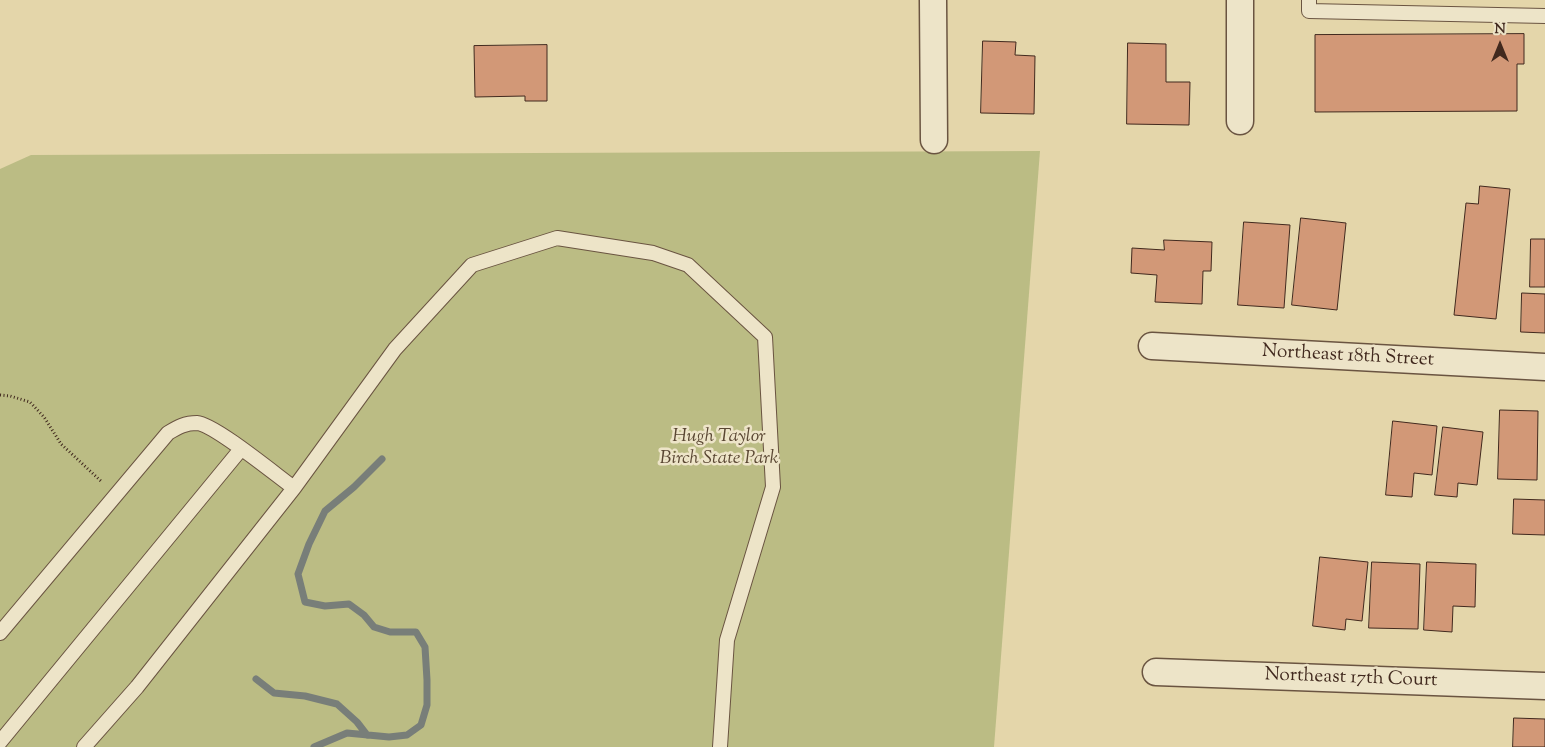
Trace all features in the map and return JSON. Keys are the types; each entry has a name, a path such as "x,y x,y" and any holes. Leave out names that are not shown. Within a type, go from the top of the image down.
{"street":[{"path":"933,0 934,140"},
{"path":"1240,0 1240,121"},
{"name":"Northeast 18th Street","path":"1152,346 1545,367"},
{"name":"Northeast 17th Court","path":"1156,672 1545,686"}],"lane":[{"path":"1309,0 1309,11 1386,6 1545,16"},
{"path":"84,747 137,686 294,488 395,349 472,265 557,238 653,253 688,265 765,337 773,487 727,640 720,747"},
{"path":"0,632 168,433 182,424 199,423 218,432 294,488"},
{"path":"0,742 241,449"}],"path":[{"path":"0,395 30,402 44,418 61,444 116,495"}],"green space":[{"name":"Hugh Taylor Birch State Park","path":"1040,151 994,747 0,747 0,169 31,155"}],"building":[{"path":"1524,34 1524,64 1517,64 1517,111 1315,112 1315,35"},
{"path":"983,41 1016,42 1015,55 1035,56 1034,114 981,113"},
{"path":"1128,43 1166,44 1166,82 1190,82 1189,125 1127,124"},
{"path":"547,45 547,101 525,101 525,96 475,97 474,46"},
{"path":"1480,186 1510,189 1496,319 1454,315 1466,203 1478,204"},
{"path":"1301,218 1346,223 1337,310 1292,305"},
{"path":"1244,222 1290,225 1284,308 1238,305"},
{"path":"1531,239 1545,239 1545,287 1530,287"},
{"path":"1164,240 1212,242 1211,271 1203,271 1202,304 1155,302 1157,275 1131,273 1132,248 1164,250"},
{"path":"1522,293 1545,294 1545,333 1521,332"},
{"path":"1500,410 1538,411 1537,480 1498,479"},
{"path":"1393,421 1437,426 1432,475 1414,473 1412,497 1386,495"},
{"path":"1443,427 1483,432 1477,485 1458,483 1457,497 1435,495"},
{"path":"1514,499 1545,500 1545,535 1513,534"},
{"path":"1320,557 1368,562 1362,621 1346,619 1345,630 1313,626"},
{"path":"1372,562 1420,564 1418,629 1369,628"},
{"path":"1427,562 1476,564 1475,607 1453,606 1452,632 1424,630"},
{"path":"1514,718 1545,719 1545,747 1513,747"}],"waterway":[{"path":"314,747 347,733 389,737 407,735 421,725 427,705 425,647 416,632 390,632 374,627 364,615 349,604 325,606 305,602 298,574 309,544 325,511 354,487 382,459"},
{"path":"256,679 274,693 305,696 337,704 357,722 367,735"}]}
